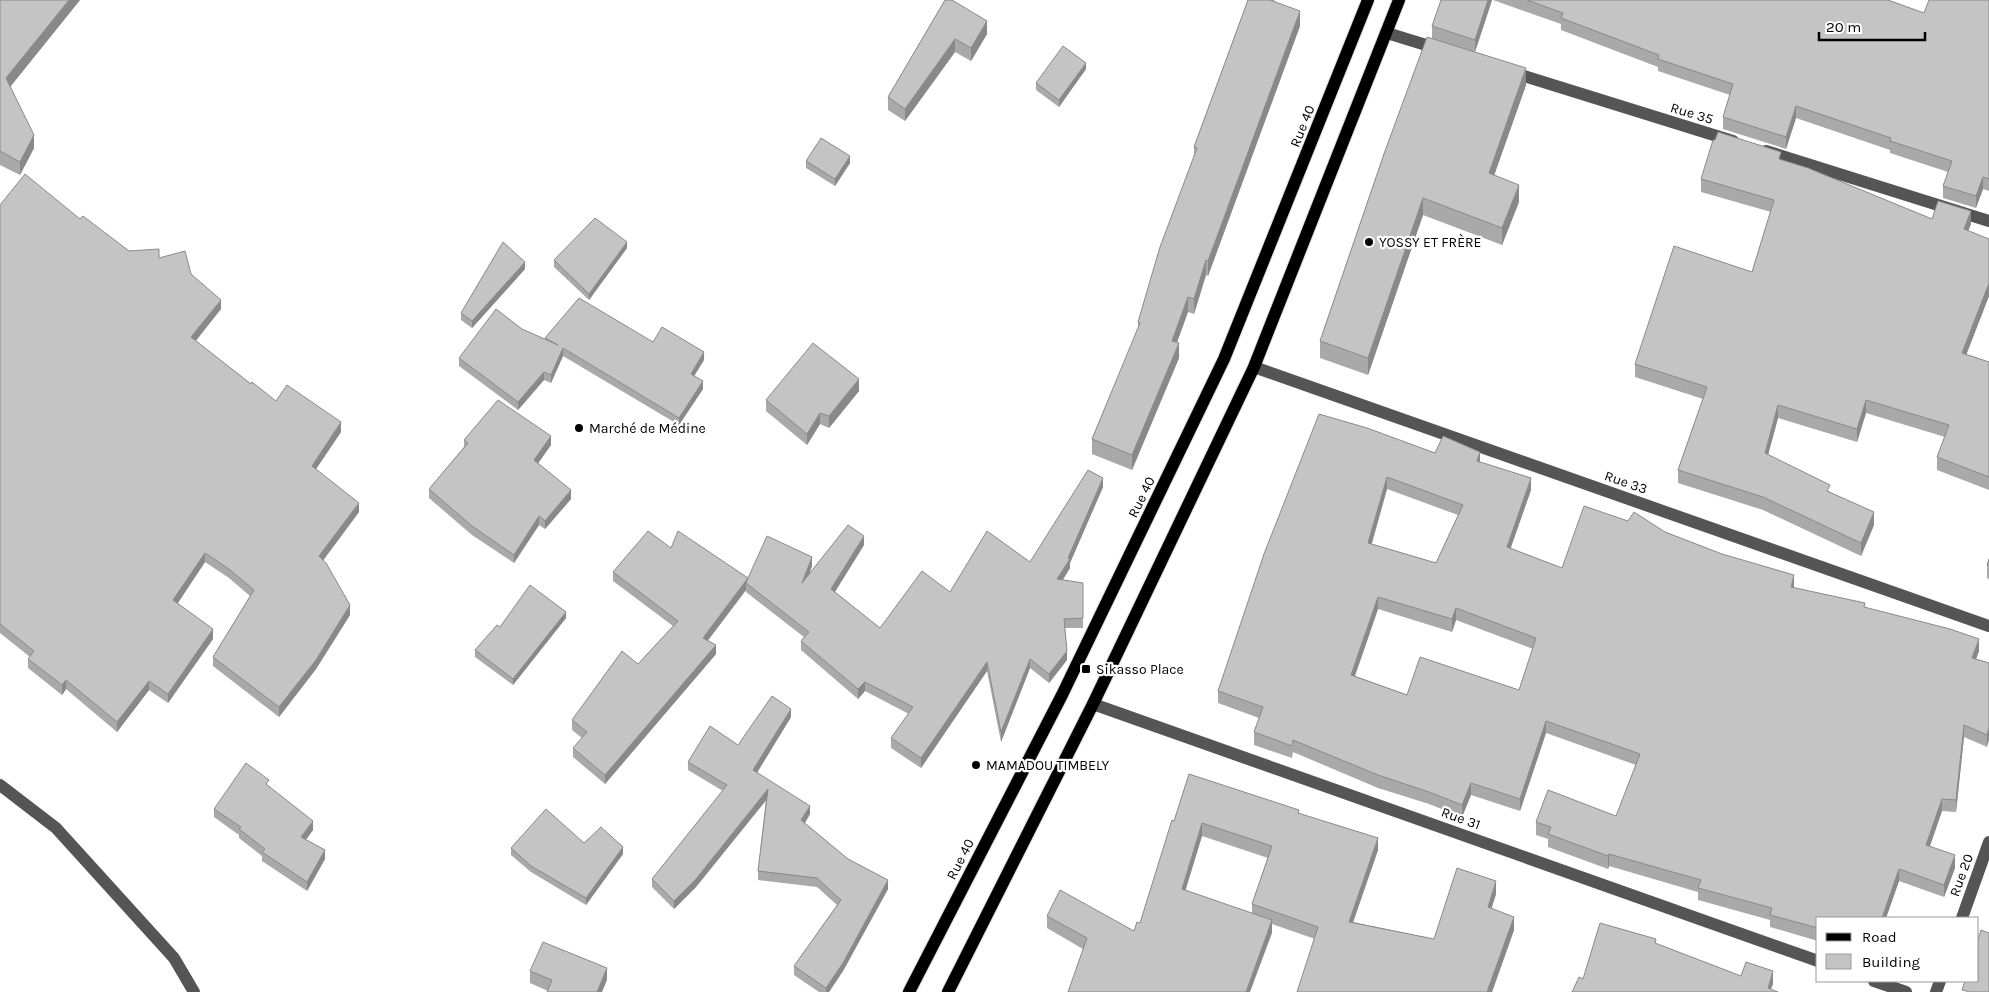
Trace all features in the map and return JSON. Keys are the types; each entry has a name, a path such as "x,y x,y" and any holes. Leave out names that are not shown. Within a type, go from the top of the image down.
{"main road":[{"name":"Rue 40","path":"909,992 1062,694 1224,360 1368,0"},
{"path":"948,992 1093,704 1254,367 1399,0"}],"street":[{"path":"1387,33 1453,54"},
{"name":"Rue 35","path":"1500,68 1989,221"},
{"name":"Rue 33","path":"1254,367 1989,626"},
{"name":"Rue 31","path":"1093,704 1816,960"},
{"path":"0,785 56,828 174,958 194,992"},
{"name":"Rue 20","path":"1962,917 1989,842"},
{"path":"1877,982 1906,992"}],"building":[{"path":"0,0 69,0 6,78 34,135 20,162 0,151"},
{"path":"945,0 952,0 987,21 971,48 955,39 905,109 888,97"},
{"path":"1248,0 1270,0 1300,11 1208,261 1206,260 1194,299 1188,297 1172,341 1179,343 1132,455 1092,439 1140,323 1138,322 1160,247 1197,148 1194,147"},
{"path":"1441,0 1488,0 1475,40 1432,26"},
{"path":"1527,0 1888,0 1924,13 1929,0 1989,0 1989,179 1983,177 1976,196 1943,186 1952,161 1890,141 1891,138 1796,106 1786,137 1723,117 1733,84 1658,59 1659,55 1561,18 1563,13"},
{"path":"1427,37 1526,68 1489,173 1519,185 1502,228 1423,198 1368,358 1320,341 1385,151"},
{"path":"1063,46 1086,63 1059,100 1036,83"},
{"path":"1718,132 1781,152 1779,159 1808,168 1932,219 1938,201 1971,211 1964,229 1989,239 1989,283 1962,353 1989,362 1989,477 1937,457 1949,425 1866,400 1857,429 1778,405 1765,453 1830,485 1827,491 1874,512 1861,543 1763,497 1678,470 1707,387 1635,364 1674,246 1752,272 1774,200 1701,179 1713,140 1715,140"},
{"path":"821,138 850,156 835,179 806,161"},
{"path":"25,174 80,219 83,216 129,251 159,249 159,258 185,251 191,274 221,300 191,337 276,401 287,385 341,422 312,466 359,503 319,556 326,563 350,605 316,660 279,707 213,657 254,590 229,569 205,553 173,600 213,629 168,694 149,681 117,722 66,680 62,685 28,659 34,651 0,624 0,205"},
{"path":"595,218 627,242 589,294 554,260"},
{"path":"503,242 525,262 472,321 461,313"},
{"path":"579,298 653,342 662,327 704,352 691,374 703,381 679,418 563,348 551,375 544,372 518,402 459,358 496,309 522,329 558,345 545,338"},
{"path":"813,343 859,379 829,416 820,413 807,434 766,400"},
{"path":"498,400 551,436 534,460 571,490 545,521 539,516 514,555 472,526 429,489 468,443 464,440"},
{"path":"1319,414 1367,428 1435,453 1443,436 1480,452 1477,461 1531,478 1507,547 1562,568 1584,506 1628,521 1634,512 1665,532 1722,554 1794,575 1791,587 1865,603 1864,607 1950,629 1979,639 1972,658 1989,663 1989,727 1987,735 1964,725 1956,800 1942,799 1926,845 1955,855 1944,885 1899,869 1882,917 1816,917 1816,927 1770,915 1772,908 1698,888 1701,880 1609,854 1608,856 1548,834 1551,827 1536,822 1548,790 1616,816 1640,754 1546,721 1520,799 1471,783 1462,805 1378,775 1293,740 1292,746 1254,732 1263,707 1218,691 1264,554","holes":["1387,477 1463,505 1436,563 1368,543","1378,597 1452,619 1456,608 1536,638 1519,690 1420,657 1407,695 1351,675"]},
{"path":"1088,470 1103,478 1068,558 1070,559 1057,579 1083,583 1083,618 1064,619 1067,651 1049,674 1030,659 1001,732 987,662 921,758 891,738 913,707 865,682 858,689 801,641 809,632 746,583 767,536 812,557 802,583 848,525 864,536 831,589 880,628 922,571 950,592 987,531 1030,562"},
{"path":"648,531 671,548 678,531 748,578 703,638 716,645 605,775 573,748 587,732 572,720 622,651 638,664 678,621 613,572"},
{"path":"530,585 566,612 513,679 475,650 497,625 500,627"},
{"path":"772,696 791,709 753,770 810,806 801,820 848,859 888,880 843,963 826,988 794,966 841,900 817,878 758,871 768,789 696,879 674,901 652,879 727,785 688,762 710,726 738,745"},
{"path":"246,763 269,780 266,784 313,821 301,837 325,850 307,882 262,852 265,849 239,829 241,827 214,809"},
{"path":"1189,774 1299,810 1298,813 1378,838 1349,922 1434,939 1457,868 1496,881 1488,907 1514,917 1487,992 1297,992 1318,927 1252,904 1272,846 1202,823 1182,889 1272,920 1246,992 1068,992 1087,938 1047,916 1060,890 1134,931 1137,922 1140,923 1172,820 1174,821"},
{"path":"546,809 584,843 601,827 623,847 586,898 531,866 511,848"},
{"path":"1600,923 1656,939 1655,943 1741,976 1746,962 1773,971 1768,988 1778,992 1572,992 1579,977 1583,979"},
{"path":"1981,930 1989,933 1989,992 1962,990 1965,982 1979,982 1979,937"},
{"path":"543,942 607,968 597,992 547,992 552,980 530,971"}],"place":[{"name":"YOSSY ET FRÈRE","path":"1369,242"},
{"name":"Marché de Médine","path":"579,428"},
{"name":"Sikasso Place","path":"1086,669"},
{"name":"MAMADOU TIMBELY","path":"976,765"}]}
